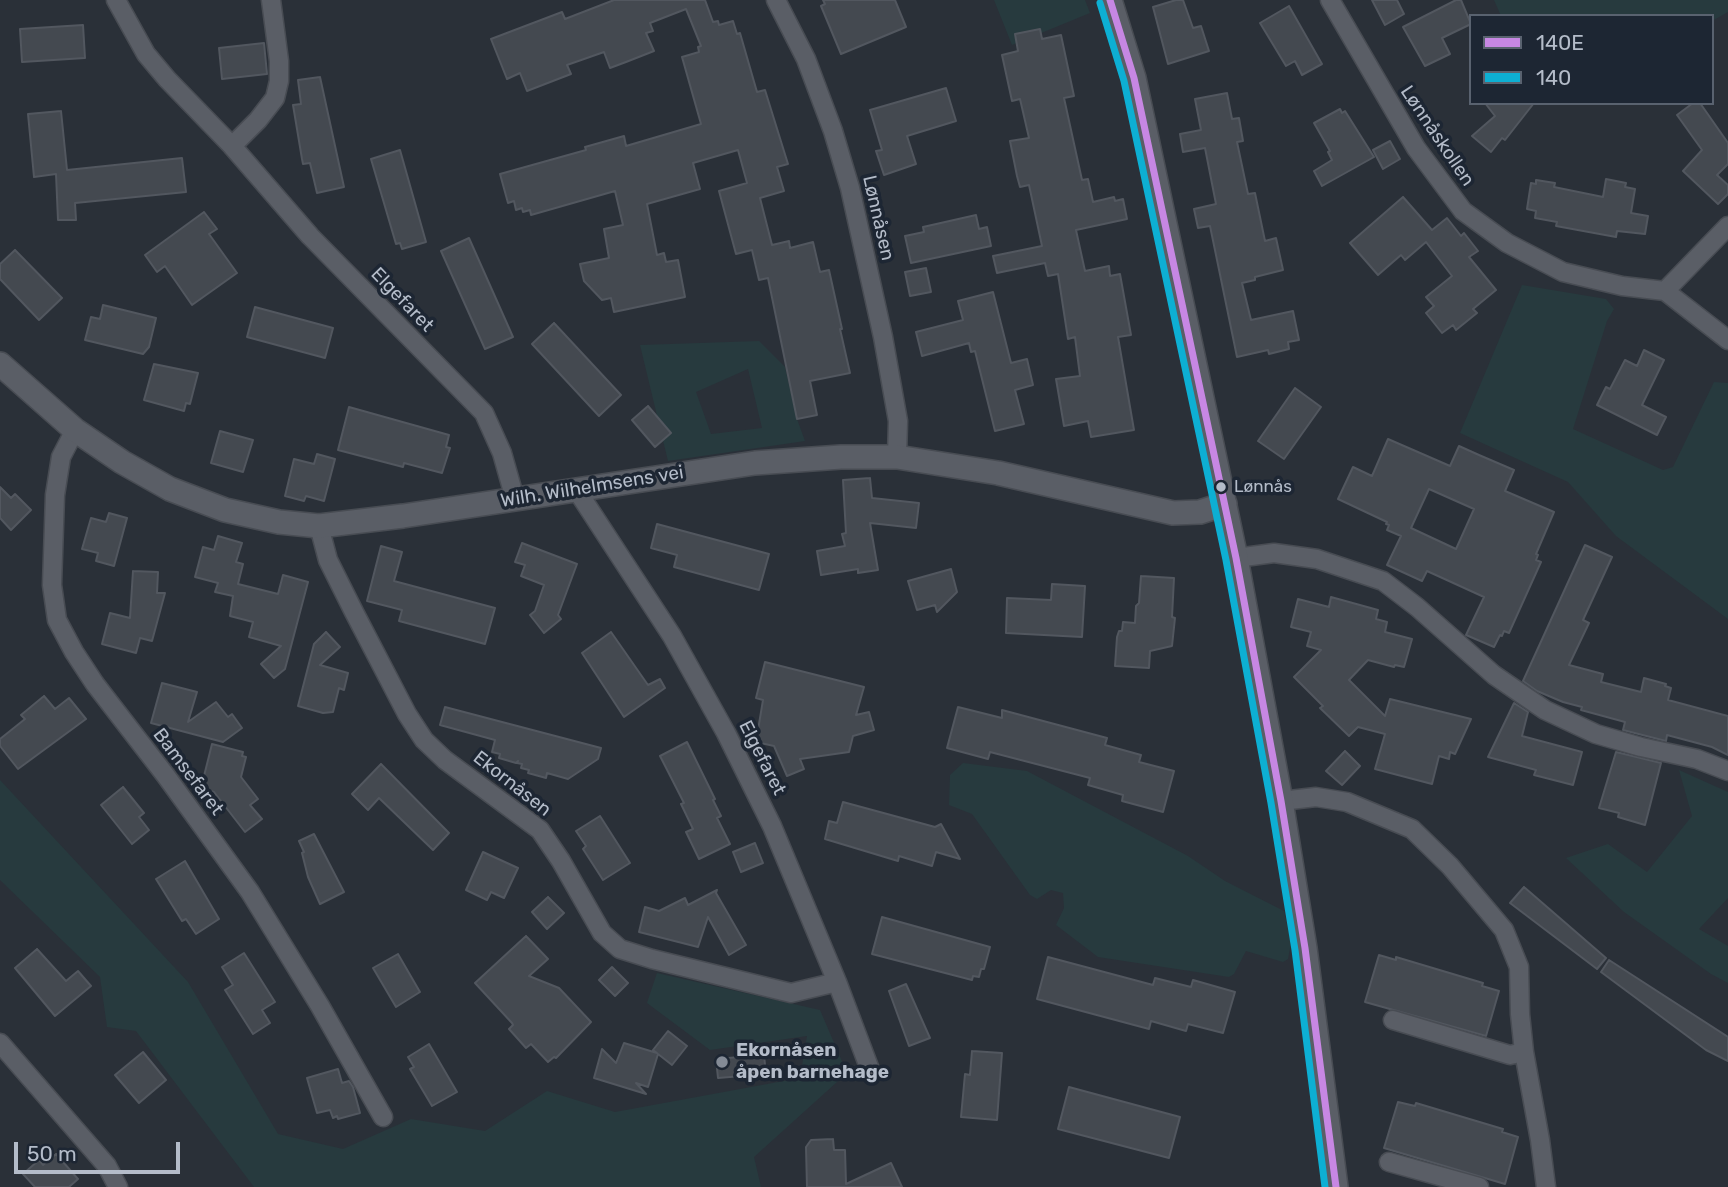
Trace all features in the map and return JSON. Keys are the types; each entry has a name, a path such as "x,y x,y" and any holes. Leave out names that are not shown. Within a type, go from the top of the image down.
{"street":[{"name":"Elgefaret","path":"117,0 146,54 167,79 232,146 310,236 484,413 502,453 514,499"},
{"path":"232,146 275,99 279,61 271,0"},
{"name":"Lønnåsen","path":"776,0 806,59 833,131 850,188 883,337 898,421 897,457"},
{"path":"1110,0 1134,78 1236,558 1305,948 1336,1187"},
{"name":"Lønnåskollen","path":"1330,0 1416,148 1463,211 1507,243 1563,272 1622,286 1665,291"},
{"path":"1728,226 1665,291 1728,340"},
{"name":"Wilh. Wilhelmsens vei","path":"0,364 75,430 122,462 170,489 225,510 279,522 319,526 403,516 755,463 841,457 897,457 998,473 1173,513 1200,512 1225,504"},
{"name":"Bamsefaret","path":"75,430 61,457 55,495 52,585 57,620 95,684 250,892 320,1006 383,1117"},
{"name":"Elgefaret","path":"576,489 672,636 726,733 772,826 869,1067"},
{"name":"Ekornåsen","path":"319,526 328,560 407,714 424,740 445,760 540,830 602,933 620,949 652,960 790,993 837,982"},
{"path":"1236,558 1275,553 1317,559 1383,581 1417,607 1494,675 1545,710 1596,734 1697,759 1728,771"},
{"path":"1281,801 1316,797 1347,802 1412,829 1450,866 1504,930 1519,967 1524,1052 1546,1187"},
{"path":"1393,1020 1510,1055 1524,1052"},
{"path":"0,1043 107,1166 118,1187"},
{"path":"1389,1162 1479,1187"}],"green space":[{"path":"994,0 1085,0 1090,13 1012,45"},
{"path":"1494,0 1728,0 1728,12 1714,20 1714,14 1500,14"},
{"path":"1522,285 1606,299 1614,309 1607,321 1573,429 1663,470 1673,467 1714,382 1728,383 1728,619 1616,536 1568,482 1460,433"},
{"path":"759,341 785,367 805,441 668,461 640,345","holes":["748,369 762,428 711,434 696,392"]},
{"path":"963,763 1027,771 1188,856 1225,881 1284,911 1291,943 1288,959 1283,962 1246,951 1234,974 1229,977 1098,957 1056,925 1064,908 1063,893 1051,890 1037,899 1030,895 972,814 949,805 950,775"},
{"path":"1679,770 1728,792 1728,898 1699,929 1728,946 1728,983 1711,974 1624,912 1566,858 1608,844 1647,872 1692,816"},
{"path":"0,780 188,982 278,1134 343,1149 411,1119 485,1131 547,1091 615,1112 800,1078 807,1036 710,1050 647,1003 657,973 820,1010 847,1073 754,1157 761,1187 254,1187 136,1031 107,1027 100,977 0,880"}],"building":[{"path":"614,0 705,0 713,22 718,21 719,25 733,21 737,34 740,33 757,92 765,90 788,164 777,167 784,191 760,198 772,245 789,241 790,248 813,242 820,272 829,270 842,329 850,373 810,381 817,415 797,419 768,278 759,280 752,250 736,254 719,191 747,183 738,150 693,163 700,189 647,204 657,255 664,253 666,262 678,260 685,297 614,312 611,298 602,300 584,281 580,264 609,258 604,229 623,225 615,191 531,215 530,210 516,210 514,201 508,203 500,174 586,150 585,147 624,136 626,146 701,124 682,57 699,52 698,47 701,46 686,9 650,23 653,31 646,33 654,51 626,62 610,68 604,52 567,65 571,74 527,91 520,73 507,79 491,39 562,12 565,19"},
{"path":"823,0 895,0 906,27 841,54 821,6 825,4"},
{"path":"1183,0 1193,28 1201,26 1209,51 1168,64 1153,7"},
{"path":"1372,0 1397,0 1404,14 1385,25"},
{"path":"1456,0 1461,0 1469,19 1469,25 1442,38 1450,54 1425,66 1403,27"},
{"path":"1289,6 1322,64 1302,75 1295,61 1286,66 1260,23"},
{"path":"83,25 85,58 22,62 20,29"},
{"path":"1040,29 1042,39 1061,35 1074,96 1064,98 1082,180 1088,179 1093,202 1114,197 1115,201 1123,199 1127,219 1076,230 1085,271 1109,266 1110,276 1120,274 1131,335 1118,337 1134,430 1091,437 1088,421 1064,426 1056,379 1080,376 1075,337 1068,339 1058,274 1048,276 1045,263 997,273 993,256 1042,246 1029,185 1020,187 1017,176 1010,141 1029,138 1020,99 1012,101 1002,55 1018,51 1015,34"},
{"path":"264,43 267,74 222,79 219,48"},
{"path":"320,77 344,187 317,193 310,163 303,164 293,105 301,104 298,80"},
{"path":"946,88 956,121 907,136 916,164 884,175 876,151 882,150 870,110"},
{"path":"1227,93 1232,119 1239,118 1243,141 1237,142 1248,194 1255,193 1265,241 1276,238 1283,270 1242,283 1251,320 1293,311 1299,340 1288,342 1289,349 1269,354 1268,350 1237,357 1210,226 1198,228 1194,209 1216,204 1205,148 1183,152 1180,134 1201,130 1195,99"},
{"path":"1487,105 1532,105 1505,140 1502,138 1491,152 1472,136 1495,116"},
{"path":"1690,105 1701,105 1728,143 1728,164 1717,175 1728,185 1728,194 1718,204 1683,171 1702,150 1677,115"},
{"path":"1340,109 1342,113 1345,111 1374,157 1322,186 1314,171 1332,160 1328,152 1330,151 1314,123"},
{"path":"61,111 67,170 182,158 186,192 75,203 76,220 58,220 56,174 34,177 28,114"},
{"path":"1390,141 1400,159 1383,169 1373,150"},
{"path":"400,150 426,242 402,249 400,243 396,244 371,159"},
{"path":"1606,179 1626,183 1625,187 1635,189 1631,213 1648,216 1645,234 1617,231 1616,237 1556,226 1557,222 1535,218 1536,211 1527,209 1531,183 1536,184 1536,180 1555,183 1554,187 1603,197"},
{"path":"1403,197 1432,230 1447,218 1461,236 1464,233 1478,251 1469,257 1496,290 1473,309 1477,313 1456,330 1453,325 1442,333 1426,313 1434,306 1426,297 1452,276 1426,242 1405,260 1401,255 1378,275 1350,243"},
{"path":"204,212 217,229 209,234 237,273 192,305 165,266 157,272 145,255"},
{"path":"976,215 979,229 987,227 991,246 911,263 905,236 924,232 923,227"},
{"path":"469,238 513,337 485,349 441,251"},
{"path":"15,250 62,298 39,320 0,279 0,264"},
{"path":"926,268 931,292 910,296 905,272"},
{"path":"993,292 1011,363 1027,359 1033,385 1015,390 1024,424 995,431 975,351 971,352 969,343 922,356 916,332 963,320 958,301"},
{"path":"103,305 156,318 149,347 143,354 85,340 91,317 100,319"},
{"path":"255,307 333,328 325,358 247,337"},
{"path":"554,323 621,395 599,416 532,344"},
{"path":"1644,350 1664,360 1642,405 1666,417 1657,435 1597,405 1606,387 1610,389 1625,360 1637,366"},
{"path":"154,364 198,373 190,404 186,403 184,411 144,400"},
{"path":"1295,388 1321,407 1284,459 1258,441"},
{"path":"648,406 671,433 655,447 632,420"},
{"path":"349,407 449,435 446,447 450,448 442,473 404,463 403,467 338,450"},
{"path":"220,431 253,440 243,472 211,463"},
{"path":"1388,439 1450,466 1459,446 1514,470 1505,491 1554,512 1536,554 1536,560 1541,562 1509,633 1504,631 1494,647 1466,635 1484,597 1427,571 1422,581 1387,565 1401,536 1387,530 1387,522 1338,499 1353,467 1372,476","holes":["1429,489 1474,509 1456,549 1411,528"]},
{"path":"317,454 335,459 324,501 306,496 304,501 285,496 294,459 314,464"},
{"path":"870,478 872,498 919,503 916,528 870,523 878,570 858,573 858,569 821,575 817,551 845,546 842,534 846,533 843,480"},
{"path":"0,487 11,498 15,494 31,510 11,530 0,518"},
{"path":"109,513 127,518 114,566 96,561 98,553 82,549 91,518 106,522"},
{"path":"657,524 769,554 759,590 674,567 677,555 651,548"},
{"path":"218,536 242,543 236,562 243,564 238,584 278,594 283,575 308,582 285,669 274,678 261,664 281,646 249,637 253,622 230,616 233,596 215,592 218,583 195,577 203,547 214,550"},
{"path":"522,543 577,564 558,615 561,619 544,633 530,615 535,611 544,585 521,576 525,565 515,562"},
{"path":"1585,545 1612,557 1583,620 1589,623 1569,665 1603,674 1601,682 1641,692 1644,678 1666,684 1665,686 1671,688 1668,700 1728,716 1728,755 1712,747 1667,735 1666,741 1623,730 1625,722 1581,710 1582,707 1537,691 1523,681"},
{"path":"381,546 402,552 394,581 495,608 485,644 399,621 402,610 367,601"},
{"path":"951,569 957,592 937,612 935,605 917,610 908,581"},
{"path":"133,571 158,572 157,593 165,593 152,641 140,638 136,653 102,644 110,613 130,618"},
{"path":"1141,576 1174,578 1172,617 1175,618 1172,646 1150,651 1149,668 1115,666 1117,637 1119,631 1122,631 1123,622 1135,623"},
{"path":"1052,584 1085,586 1082,637 1006,633 1007,598 1051,600"},
{"path":"1331,597 1378,610 1376,619 1387,622 1385,632 1412,639 1404,667 1368,660 1349,680 1385,716 1390,699 1471,719 1455,754 1450,752 1449,759 1439,756 1432,784 1375,769 1385,734 1358,727 1349,736 1320,708 1323,706 1294,677 1321,650 1307,646 1311,632 1291,627 1298,599 1329,607"},
{"path":"326,632 340,647 320,665 348,673 344,690 339,688 333,712 323,713 298,706 314,644"},
{"path":"611,632 648,685 660,679 665,688 624,717 582,653"},
{"path":"765,662 864,687 856,715 869,712 874,730 853,736 849,752 800,759 804,769 787,776 774,746 756,742 763,700 756,698"},
{"path":"162,683 197,692 188,722 216,702 228,717 232,714 242,728 223,742 151,723"},
{"path":"44,696 55,709 69,698 86,719 18,769 0,746 0,739 25,719 21,715"},
{"path":"1514,703 1528,712 1522,736 1582,752 1573,785 1534,775 1536,770 1488,757"},
{"path":"445,707 601,748 598,759 568,779 547,773 546,778 528,773 529,770 521,768 522,764 517,763 518,761 516,763 499,758 500,754 492,752 495,740 440,725"},
{"path":"958,707 1002,718 1002,710 1107,738 1105,745 1141,755 1139,762 1174,771 1163,812 1122,801 1123,795 1088,785 1090,778 990,752 988,759 947,748"},
{"path":"687,742 715,799 713,800 721,816 717,818 730,844 699,859 686,832 693,829 681,804 684,803 660,756"},
{"path":"212,744 243,752 242,756 246,757 241,777 258,799 250,805 262,819 245,832 214,792 201,788"},
{"path":"1345,751 1360,766 1342,785 1326,771"},
{"path":"1616,752 1661,763 1645,825 1618,817 1619,813 1599,808"},
{"path":"381,764 449,833 433,850 379,798 368,810 352,794"},
{"path":"123,787 144,813 139,817 149,830 132,844 101,805"},
{"path":"843,802 935,827 941,824 960,859 936,852 932,866 899,856 898,861 825,839 829,821 837,823"},
{"path":"600,816 630,863 603,880 583,849 586,846 576,831"},
{"path":"314,834 344,892 320,904 308,877 302,853 304,852 299,841"},
{"path":"755,843 763,863 741,872 733,852"},
{"path":"483,852 518,868 504,898 491,892 487,900 466,890"},
{"path":"185,861 219,919 196,934 186,919 182,921 156,879"},
{"path":"1524,887 1606,958 1597,969 1510,903"},
{"path":"717,890 716,893 746,945 729,955 708,917 698,947 639,932 645,907 659,911 685,898 688,905"},
{"path":"548,897 564,913 547,929 532,912"},
{"path":"882,917 990,947 984,969 981,969 979,977 973,976 972,980 872,954"},
{"path":"526,936 548,959 529,976 559,988 591,1022 556,1058 548,1062 531,1044 526,1048 509,1029 512,1023 475,983"},
{"path":"37,949 66,981 78,971 91,986 55,1016 15,968"},
{"path":"244,953 275,1002 262,1010 270,1023 253,1034 225,990 233,985 222,967"},
{"path":"398,954 420,992 396,1007 373,968"},
{"path":"1379,955 1396,960 1396,957 1483,983 1482,986 1499,991 1486,1036 1365,1002"},
{"path":"1048,957 1153,985 1155,978 1191,987 1193,980 1235,992 1223,1033 1188,1024 1186,1031 1151,1021 1149,1029 1037,999"},
{"path":"1609,960 1728,1037 1728,1061 1706,1050 1601,972"},
{"path":"612,967 628,983 615,996 599,980"},
{"path":"906,984 930,1038 909,1046 889,991"},
{"path":"668,1031 687,1046 672,1065 658,1054 648,1087 636,1083 646,1094 594,1078 602,1049 616,1063 624,1043 657,1053 653,1050"},
{"path":"429,1044 457,1092 432,1106 410,1069 414,1067 408,1057"},
{"path":"972,1051 1002,1053 997,1120 961,1117 965,1074 970,1075"},
{"path":"143,1052 166,1080 139,1103 115,1075"},
{"path":"764,1055 766,1074 718,1078 716,1059"},
{"path":"338,1069 342,1083 349,1081 353,1087 360,1113 338,1119 337,1116 333,1118 330,1110 317,1113 307,1078"},
{"path":"1069,1087 1180,1117 1169,1158 1058,1129"},
{"path":"1398,1102 1415,1106 1416,1103 1503,1129 1502,1132 1518,1137 1505,1184 1384,1148"},
{"path":"833,1139 834,1150 845,1150 846,1184 891,1163 902,1187 807,1187 806,1147 811,1140"},
{"path":"56,1154 78,1179 69,1187 35,1187 23,1174 39,1160 43,1165"}],"transit line":[{"name":"140E","path":"1110,0 1134,78 1236,558 1305,948 1336,1187"},
{"name":"140","path":"1100,3 1124,81 1226,560 1295,950 1325,1187"}],"place":[{"name":"Lønnås","path":"1221,487"},
{"name":"Ekornåsen åpen barnehage","path":"722,1062"}]}
